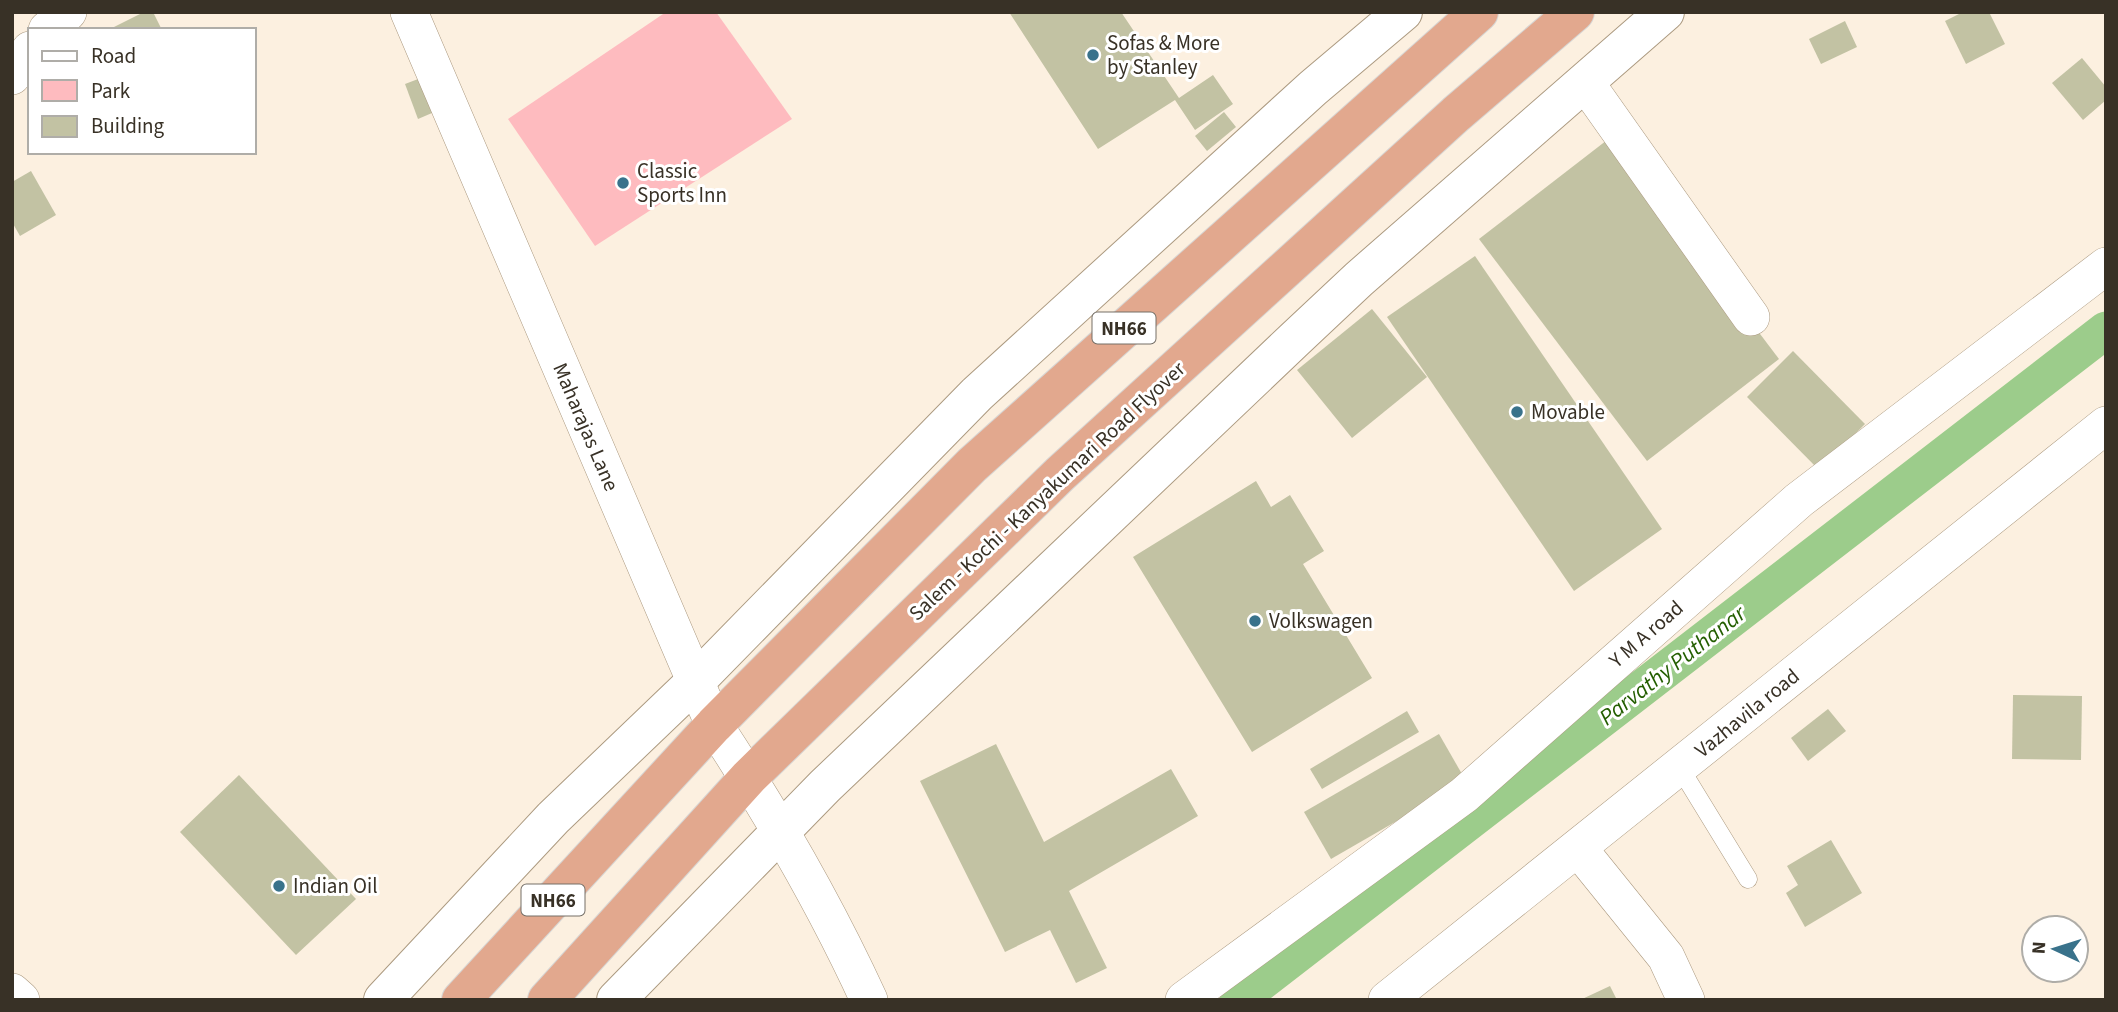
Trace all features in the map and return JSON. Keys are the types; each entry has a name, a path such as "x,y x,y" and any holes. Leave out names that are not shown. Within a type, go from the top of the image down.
{"highway":[{"name":"NH66","path":"461,1000 714,725 972,465 1479,12"},
{"name":"Salem - Kochi - Kanyakumari Road Flyover","path":"547,1000 748,777 1060,474 1446,123 1575,12"}],"street":[{"path":"49,28 68,12"},
{"name":"Maharajas Lane","path":"409,12 714,725 782,832 840,936 869,1000"},
{"path":"383,1000 553,818 695,682 978,394 1313,88 1403,12"},
{"path":"616,1000 825,786 1340,296 1665,12"},
{"path":"12,76 28,53"},
{"path":"1585,82 1751,317"},
{"name":"Y M A road","path":"1184,1000 1464,795 1799,499 2106,267"},
{"name":"Vazhavila road","path":"1387,1000 2106,425"},
{"path":"1578,848 1666,957 1686,1000"},
{"path":"12,992 21,1000"}],"lane":[{"path":"1680,768 1748,879"}],"green space":[{"name":"Classic Sports Inn","path":"666,12 716,12 792,119 595,246 508,119"}],"building":[{"path":"144,12 153,12 161,28 112,28"},
{"name":"Sofas & More by Stanley","path":"1009,12 1121,12 1179,98 1213,75 1233,104 1195,130 1175,100 1098,149"},
{"path":"1963,12 1989,12 2005,44 1966,64 1945,21"},
{"path":"1845,21 1857,47 1821,64 1809,39"},
{"path":"2082,58 2106,87 2106,100 2083,120 2052,83"},
{"path":"426,76 439,110 418,119 405,84"},
{"path":"1224,112 1236,127 1207,151 1195,136"},
{"path":"1611,137 1779,359 1647,461 1479,239"},
{"path":"31,171 56,215 20,236 12,222 12,182"},
{"name":"Movable","path":"1475,256 1662,529 1574,591 1387,317"},
{"path":"1372,309 1427,377 1352,438 1297,370"},
{"path":"1793,351 1865,424 1819,470 1747,397"},
{"name":"Volkswagen","path":"1256,481 1271,507 1290,495 1324,551 1303,564 1372,678 1252,752 1133,557"},
{"path":"2013,695 2082,696 2081,760 2012,759"},
{"path":"1828,709 1846,731 1808,761 1791,738"},
{"path":"1407,711 1419,732 1322,789 1310,769"},
{"path":"1439,734 1466,781 1331,859 1304,812"},
{"path":"996,744 1044,842 1171,769 1198,816 1069,891 1107,968 1076,983 1050,930 1005,952 920,781"},
{"path":"239,775 356,899 296,955 180,832"},
{"path":"1831,840 1862,893 1805,927 1786,893 1798,885 1787,866"},
{"path":"1610,986 1617,1000 1580,1000"}],"waterway":[{"name":"Parvathy Puthanar","path":"1238,1000 2106,330"}],"place":[{"name":"Sofas & More by Stanley","path":"1093,55"},
{"name":"Classic Sports Inn","path":"623,183"},
{"name":"Movable","path":"1517,412"},
{"name":"Volkswagen","path":"1255,621"},
{"name":"Indian Oil","path":"279,886"}]}
